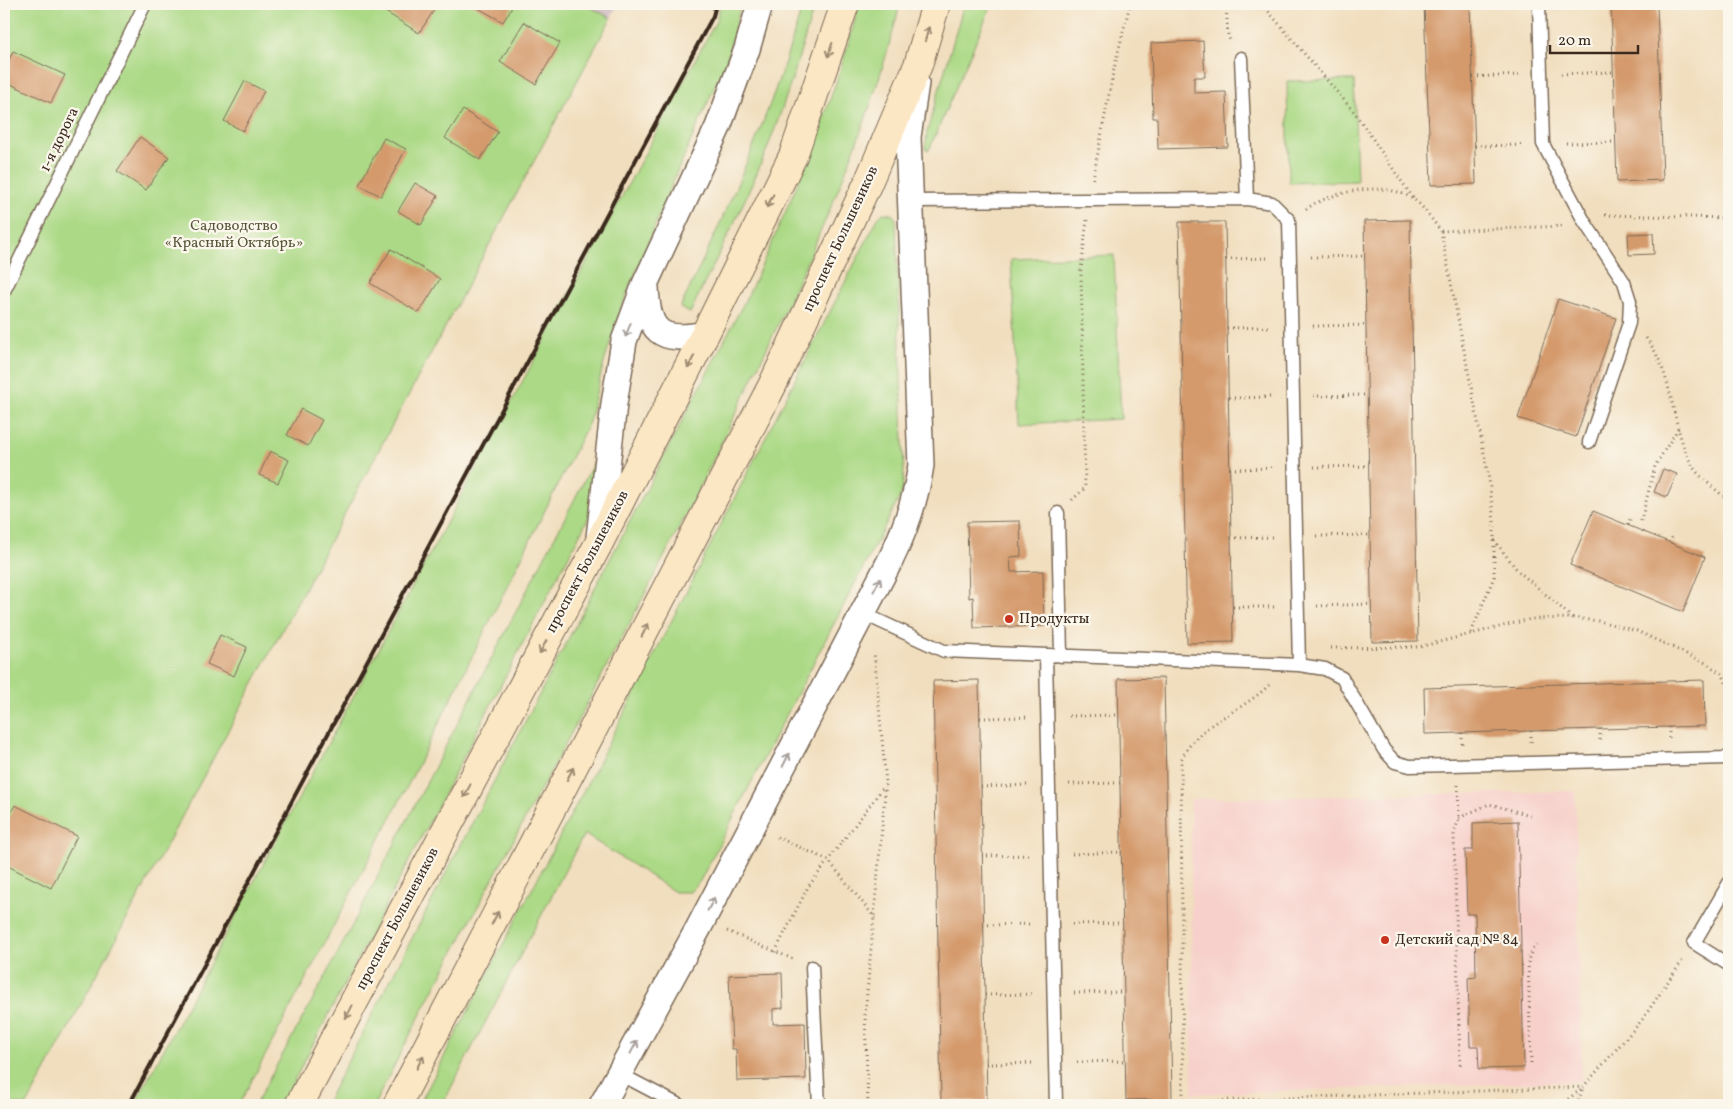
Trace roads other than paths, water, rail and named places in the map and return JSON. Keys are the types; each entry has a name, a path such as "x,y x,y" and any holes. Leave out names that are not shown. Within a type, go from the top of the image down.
{"main road":[{"name":"проспект Большевиков","path":"299,1105 599,543 706,334 754,230 793,156 845,4"},
{"name":"проспект Большевиков","path":"397,1105 772,386 867,185 918,65 936,4"}],"street":[{"path":"599,543 614,404 624,341 646,284 718,127 747,49 760,4"},
{"path":"602,1105 698,929 906,528 917,496 921,465 908,137 918,65"},
{"path":"646,284 647,313 656,328 668,336 686,338 706,334"}],"lane":[{"name":"1-я дорога","path":"4,291 146,4"},
{"path":"1539,4 1543,144 1584,221 1624,282 1630,301 1629,323 1589,442"},
{"path":"1241,58 1247,199"},
{"path":"912,201 1247,199 1272,203 1288,220 1299,664"},
{"path":"1058,513 1061,656"},
{"path":"862,613 944,652 1299,664 1325,669 1342,678 1384,750 1395,762 1410,766 1729,758"},
{"path":"1046,656 1056,1105"},
{"path":"1729,883 1694,943 1729,965"},
{"path":"812,967 819,1105"},
{"path":"620,1074 679,1105"}],"railway":[{"path":"129,1105 713,16 716,4"}],"place":[{"name":"Продукты","path":"1009,619"},
{"name":"Детский сад № 84","path":"1385,940"}],"park label":[{"name":"Садоводство «Красный Октябрь»","path":"234,234"}]}
